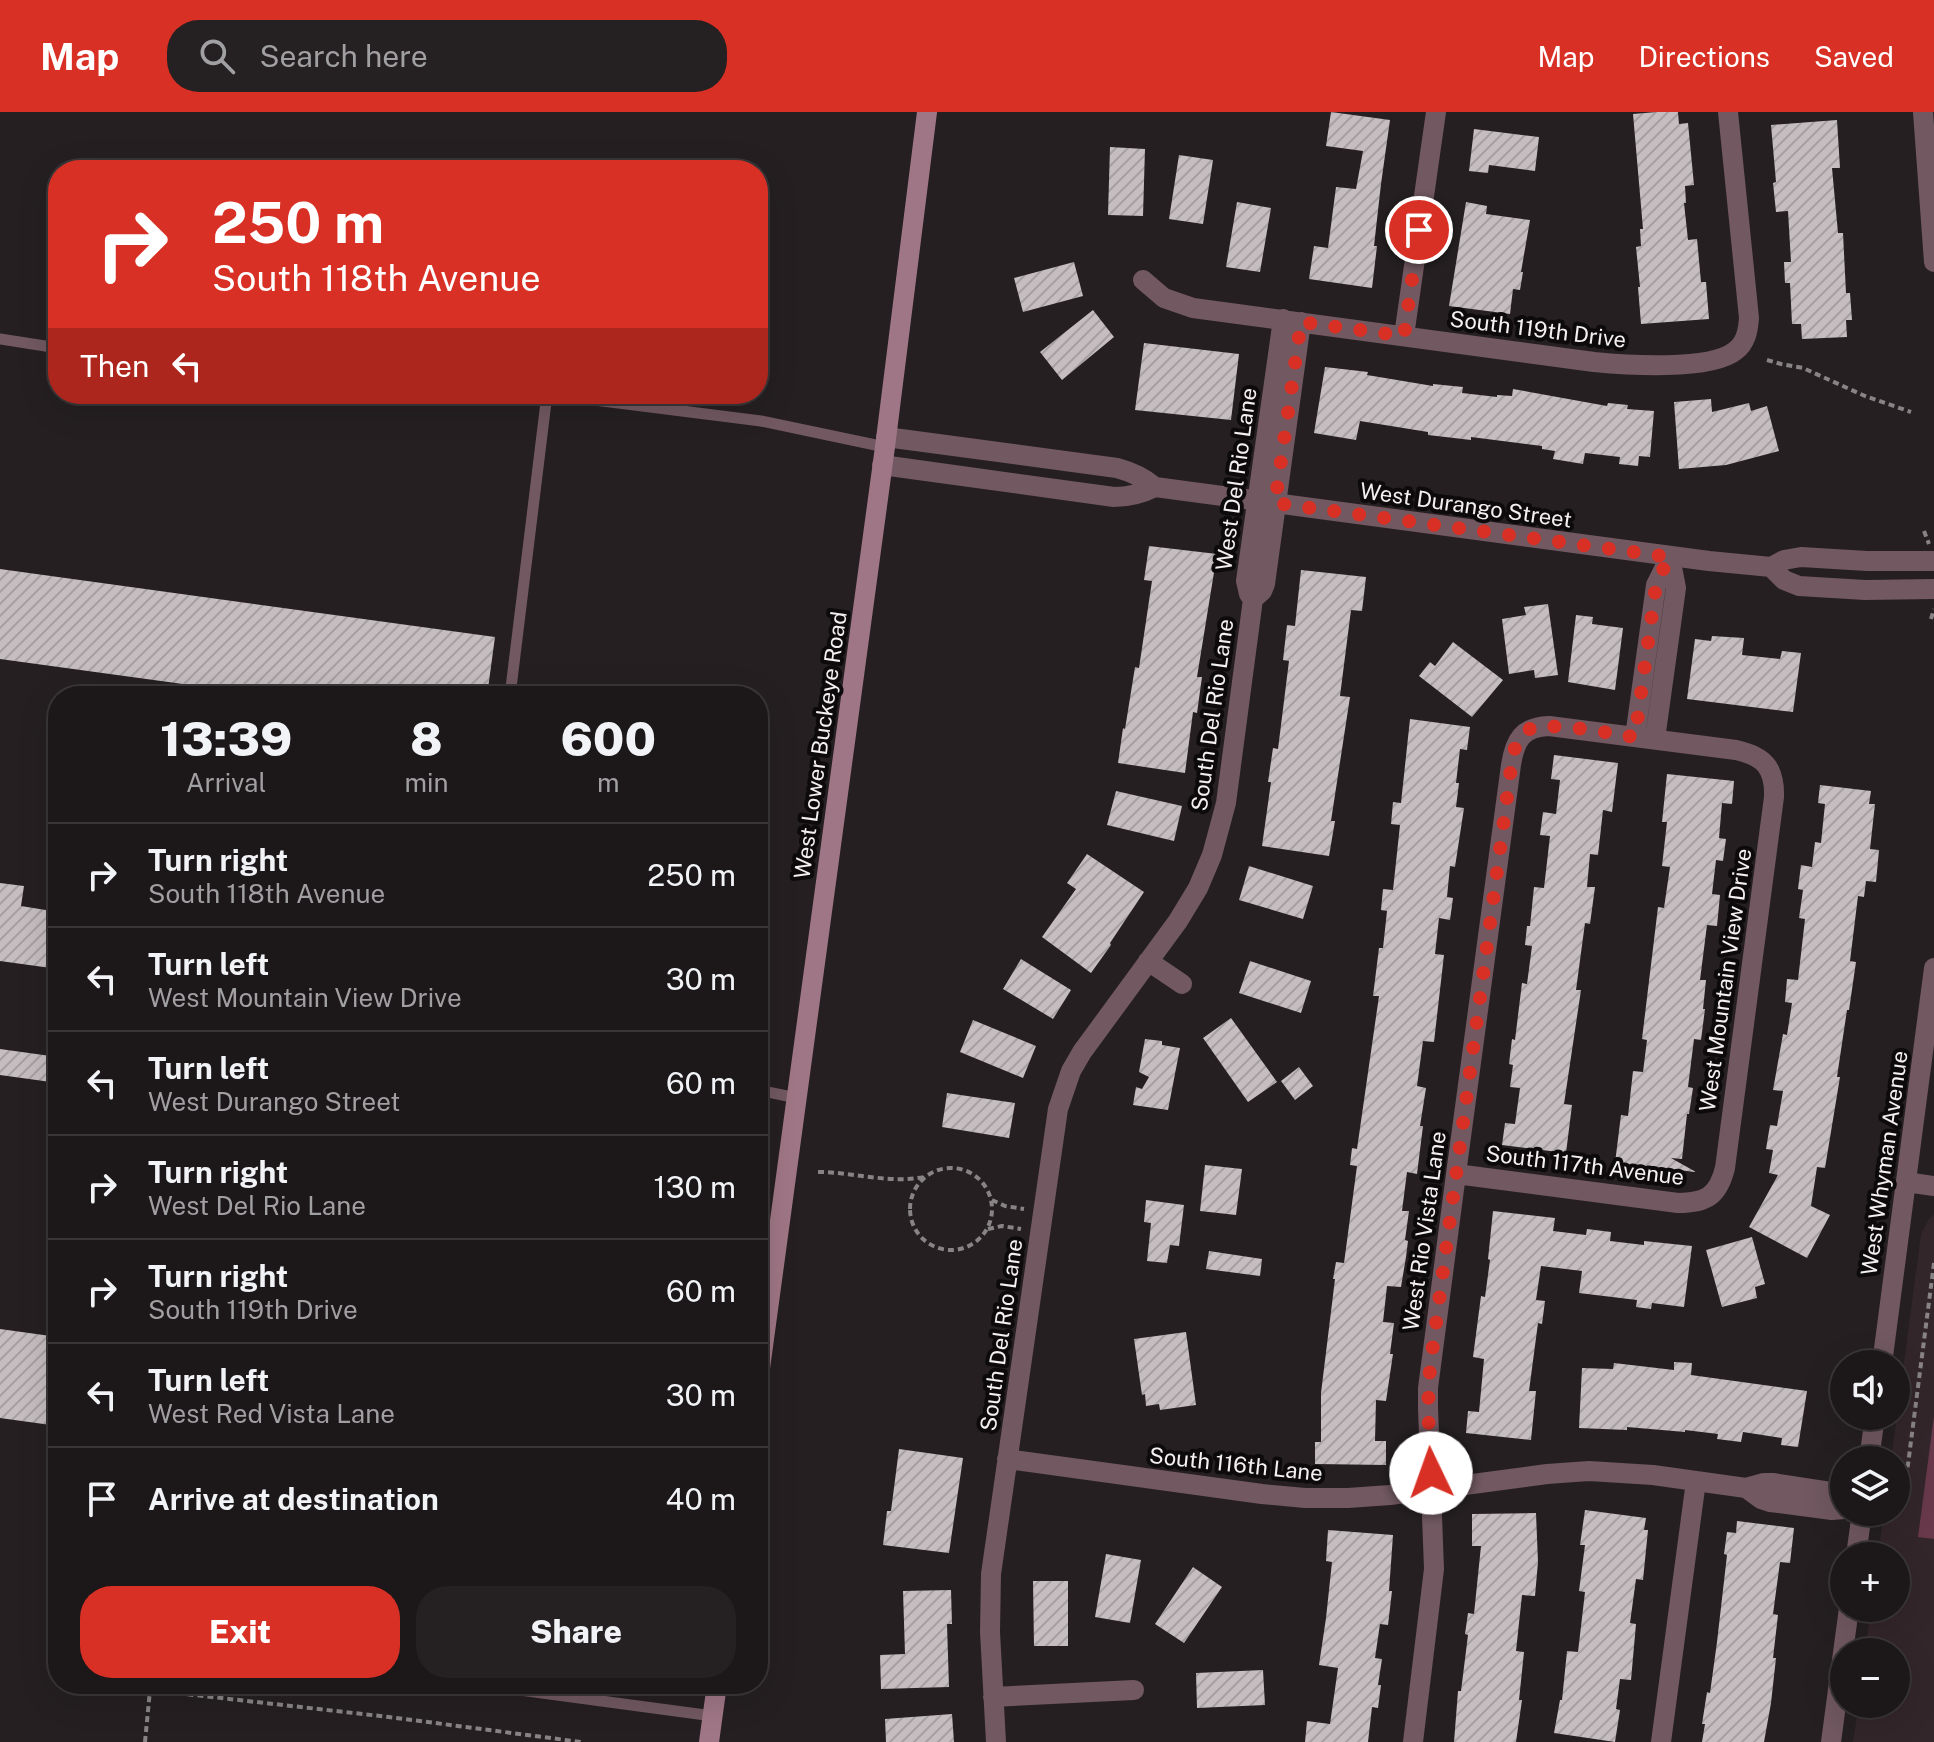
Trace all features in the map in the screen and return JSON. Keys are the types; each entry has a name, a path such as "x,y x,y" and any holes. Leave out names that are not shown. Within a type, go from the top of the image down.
{"main road":[{"name":"West Lower Buckeye Road","path":"768,1310 927,112"},
{"path":"709,1742 716,1694"}],"street":[{"path":"1404,336 1436,112"},
{"name":"South 119th Drive","path":"1143,280 1164,298 1179,304 1594,362 1642,366 1725,358 1746,338 1749,318 1728,112"},
{"path":"1923,112 1934,262"},
{"name":"West Del Rio Lane","path":"1253,599 1265,584 1266,502 1292,320"},
{"name":"West Durango Street","path":"884,450 1114,497 1142,494 1155,487"},
{"name":"West Durango Street","path":"884,450 1117,468 1131,471 1155,487 1670,557 1771,567 1784,560 1801,557 1934,561"},
{"path":"1645,738 1656,585 1670,557"},
{"name":"West Durango Street","path":"1771,567 1784,580 1799,586 1865,590 1934,589"},
{"name":"South Del Rio Lane","path":"996,1742 990,1632 991,1574 1055,1127 1063,1091 1082,1052 1189,905 1206,872 1226,803 1253,599"},
{"name":"West Rio Vista Lane","path":"1413,1742 1434,1569 1428,1388 1511,765 1518,741 1525,731 1536,726 1645,738"},
{"name":"West Mountain View Drive","path":"1645,738 1736,750 1758,757 1772,775 1774,797 1729,1137 1722,1180 1708,1198"},
{"path":"1148,961 1182,984"},
{"name":"West Whyman Avenue","path":"1884,1350 1934,968"},
{"name":"South 117th Avenue","path":"1456,1174 1678,1203 1708,1198"},
{"path":"1906,1182 1934,1186"},
{"name":"South 116th Lane","path":"1007,1459 1295,1498 1348,1498 1589,1471 1746,1488 1773,1483 1830,1490"},
{"path":"1661,1742 1696,1481"},
{"name":"South 116th Lane","path":"1746,1488 1770,1502 1830,1510"},
{"path":"1831,1742 1847,1622"},
{"path":"993,1697 1134,1690"}],"lane":[{"path":"0,339 48,346"},
{"path":"511,686 546,404"},
{"path":"626,404 761,421 884,450"},
{"path":"768,1092 797,1098"},
{"path":"549,1694 713,1716"}],"path":[{"path":"1767,360 1810,371 1865,396 1911,412"},
{"path":"1931,619 1934,606"},
{"path":"818,1172 910,1180 948,1169 964,1171 978,1178 990,1198 991,1214 986,1230 976,1242 962,1249 946,1250 931,1245 919,1234 912,1220 911,1204 916,1189 926,1177"},
{"path":"910,1180 916,1189"},
{"path":"990,1198 1005,1206 1024,1209"},
{"path":"986,1230 1002,1226 1021,1229"},
{"path":"1910,1449 1934,1263"},
{"path":"145,1742 150,1694"},
{"path":"185,1694 581,1742"}],"shaded area":[{"path":"1934,1215 1934,1742 1853,1742 1857,1718 1910,1718 1910,1638 1867,1638 1869,1622 1910,1622 1910,1542 1880,1542 1882,1526 1910,1526 1910,1446 1893,1446 1895,1430 1910,1430 1910,1350 1906,1350 1921,1234"},
{"path":"1934,1416 1934,1539 1918,1537"}],"building":[{"path":"1331,112 1390,120 1374,246 1377,246 1372,288 1309,279 1314,246 1328,248 1336,187 1356,189 1363,151 1326,146"},
{"path":"1678,112 1679,124 1688,123 1694,185 1685,186 1684,203 1688,240 1697,239 1701,282 1706,282 1709,319 1641,324 1636,247 1641,246 1640,229 1643,229 1633,114"},
{"path":"1837,120 1840,168 1832,168 1838,233 1843,233 1846,293 1850,293 1852,320 1846,320 1847,337 1802,339 1801,324 1792,324 1790,283 1785,283 1784,262 1791,262 1788,211 1776,212 1771,125"},
{"path":"1474,129 1539,137 1535,171 1489,165 1488,173 1469,171"},
{"path":"1110,147 1145,149 1143,216 1108,215"},
{"path":"1179,155 1213,160 1203,224 1169,219"},
{"path":"1237,202 1271,208 1260,272 1226,267"},
{"path":"1466,202 1487,206 1486,214 1530,220 1520,290 1513,289 1510,314 1449,306"},
{"path":"1074,262 1083,296 1023,312 1014,278"},
{"path":"1093,310 1114,337 1062,380 1040,352"},
{"path":"1144,343 1239,354 1231,420 1135,410"},
{"path":"1325,367 1368,372 1367,375 1433,386 1463,387 1462,393 1512,396 1513,389 1654,411 1650,457 1639,456 1638,466 1619,464 1620,457 1585,453 1583,464 1553,459 1555,451 1542,449 1542,446 1428,435 1428,432 1360,421 1356,440 1314,433"},
{"path":"1711,399 1712,412 1749,403 1751,411 1767,406 1779,451 1726,465 1679,469 1674,402"},
{"path":"1149,546 1217,554 1197,677 1202,677 1197,713 1193,712 1185,773 1118,763 1135,667 1139,668 1152,581 1144,580"},
{"path":"0,569 495,637 488,686 198,686 0,659"},
{"path":"1301,570 1366,577 1362,611 1351,610 1340,696 1350,697 1331,821 1335,821 1329,856 1262,846 1271,782 1268,782 1273,748 1278,749 1289,661 1283,660 1287,625 1295,626"},
{"path":"1548,604 1558,675 1535,678 1534,670 1509,674 1502,619 1526,615 1524,607"},
{"path":"1576,615 1593,617 1592,624 1623,628 1615,690 1568,682"},
{"path":"1712,636 1744,638 1742,655 1780,659 1782,651 1801,653 1793,712 1687,699 1695,639 1711,641"},
{"path":"1453,642 1503,680 1472,717 1419,676 1430,662 1435,666"},
{"path":"1410,719 1470,727 1467,750 1460,749 1456,783 1459,783 1456,807 1464,808 1455,867 1450,866 1447,897 1453,898 1450,920 1439,918 1435,954 1444,955 1434,1042 1423,1041 1417,1086 1426,1088 1417,1174 1407,1172 1402,1211 1409,1211 1406,1257 1401,1287 1387,1286 1383,1322 1394,1323 1390,1354 1393,1354 1386,1401 1376,1400 1375,1441 1386,1441 1386,1465 1315,1464 1315,1442 1321,1442 1321,1393 1333,1279 1336,1262 1344,1263 1357,1166 1350,1165 1352,1148 1357,1149 1379,996 1373,996 1387,911 1381,910 1383,889 1393,890 1400,825 1391,824 1393,802 1401,803"},
{"path":"1554,755 1618,763 1612,812 1603,810 1598,855 1590,854 1587,887 1595,887 1590,924 1585,923 1576,990 1581,990 1564,1104 1572,1105 1566,1153 1502,1145 1505,1123 1515,1124 1520,1088 1510,1087 1513,1065 1509,1064 1522,983 1527,984 1532,946 1525,945 1534,887 1544,888 1550,836 1540,835 1543,812 1556,814 1560,780 1551,779"},
{"path":"1667,774 1734,781 1732,804 1722,803 1719,838 1726,839 1723,861 1716,860 1712,894 1720,895 1717,926 1707,925 1700,980 1706,980 1705,1009 1701,1040 1694,1039 1688,1087 1693,1088 1682,1159 1671,1158 1696,1172 1615,1163 1621,1115 1628,1116 1633,1071 1643,1072 1647,1040 1642,1039 1658,907 1664,908 1670,867 1662,866 1667,822 1662,822"},
{"path":"1820,785 1871,791 1869,804 1875,804 1870,849 1879,850 1876,882 1866,881 1864,897 1858,896 1850,961 1856,962 1837,1077 1840,1077 1825,1168 1817,1167 1811,1206 1830,1215 1807,1258 1749,1227 1778,1175 1769,1173 1773,1150 1766,1149 1770,1125 1777,1126 1783,1091 1773,1090 1792,1003 1785,1002 1787,979 1798,980 1805,919 1799,918 1803,890 1798,889 1801,865 1812,867 1815,842 1821,843 1825,804 1818,803"},
{"path":"1116,791 1182,806 1174,841 1107,825"},
{"path":"1087,854 1144,892 1091,973 1042,937 1076,889 1067,883"},
{"path":"1249,866 1313,886 1303,919 1239,900"},
{"path":"0,883 24,886 21,906 48,910 48,968 0,961"},
{"path":"1021,959 1071,990 1053,1019 1003,989"},
{"path":"1250,961 1311,981 1301,1013 1239,993"},
{"path":"1231,1018 1277,1082 1248,1102 1203,1038"},
{"path":"973,1020 1036,1046 1023,1078 960,1052"},
{"path":"1145,1039 1180,1048 1168,1110 1133,1105 1136,1087 1142,1089 1149,1077 1139,1072"},
{"path":"0,1049 48,1056 48,1082 0,1075"},
{"path":"1299,1067 1313,1086 1295,1100 1281,1081"},
{"path":"947,1093 1015,1103 1009,1138 942,1127"},
{"path":"1205,1165 1242,1169 1236,1215 1200,1211"},
{"path":"1146,1200 1184,1205 1179,1246 1170,1245 1167,1263 1147,1261 1151,1223 1144,1222"},
{"path":"1493,1211 1555,1218 1553,1231 1586,1235 1587,1229 1611,1232 1610,1241 1692,1246 1684,1307 1652,1303 1651,1309 1636,1307 1637,1300 1579,1293 1582,1271 1541,1266 1536,1300 1545,1301 1542,1324 1538,1323 1529,1391 1536,1391 1531,1440 1466,1433 1468,1411 1479,1412 1484,1359 1473,1357 1481,1296 1485,1297"},
{"path":"1752,1237 1765,1284 1755,1287 1757,1298 1722,1307 1706,1250"},
{"path":"1209,1251 1262,1259 1260,1276 1206,1269"},
{"path":"0,1329 48,1336 48,1425 0,1418"},
{"path":"1186,1332 1196,1405 1160,1410 1159,1404 1146,1406 1134,1339"},
{"path":"1674,1362 1692,1363 1691,1375 1807,1391 1798,1447 1781,1445 1782,1438 1743,1432 1741,1442 1717,1439 1718,1434 1685,1430 1579,1428 1582,1368 1613,1369 1614,1363 1674,1370"},
{"path":"899,1449 963,1458 949,1553 883,1545"},
{"path":"1585,1510 1646,1518 1644,1530 1648,1530 1643,1580 1636,1579 1630,1623 1636,1624 1631,1680 1620,1679 1616,1709 1620,1710 1615,1742 1554,1733 1562,1700 1567,1651 1578,1652 1585,1592 1579,1591 1585,1545 1580,1545"},
{"path":"1536,1513 1538,1562 1535,1596 1522,1595 1516,1651 1524,1652 1516,1742 1454,1742 1458,1691 1461,1691 1468,1635 1465,1634 1468,1613 1474,1614 1481,1546 1472,1546 1472,1514"},
{"path":"1737,1521 1794,1528 1790,1563 1780,1562 1773,1614 1778,1615 1771,1703 1764,1742 1702,1742 1705,1724 1702,1724 1717,1642 1727,1532 1736,1533"},
{"path":"1328,1530 1393,1535 1388,1625 1380,1624 1375,1658 1382,1659 1378,1685 1381,1685 1378,1708 1372,1707 1368,1742 1305,1742 1307,1721 1330,1724 1338,1668 1319,1665 1332,1562 1326,1561"},
{"path":"1106,1554 1141,1560 1130,1623 1095,1617"},
{"path":"1193,1567 1222,1587 1184,1643 1155,1624"},
{"path":"1033,1581 1068,1581 1068,1646 1034,1646"},
{"path":"951,1590 952,1624 947,1624 949,1687 881,1689 880,1655 905,1654 903,1591"},
{"path":"1263,1670 1265,1705 1197,1708 1196,1673"},
{"path":"952,1714 954,1742 886,1742 885,1719"}],"route":[{"path":"1419,230 1404,336 1301,322 1275,503 1670,557 1656,585 1635,737 1536,726 1525,731 1513,753 1430,1368 1431,1473"}]}
